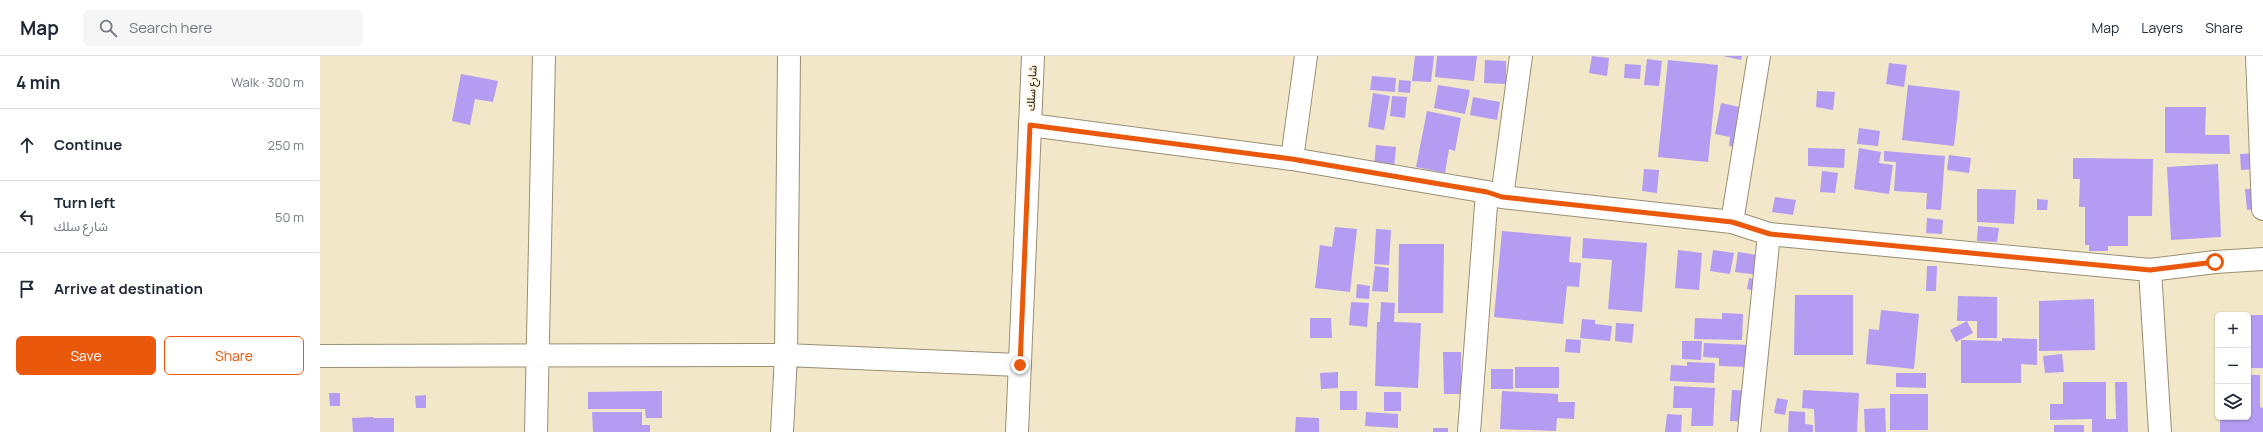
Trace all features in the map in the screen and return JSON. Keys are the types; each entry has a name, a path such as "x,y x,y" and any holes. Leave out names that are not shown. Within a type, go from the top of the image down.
{"street":[{"path":"536,432 544,56"},
{"path":"782,432 786,355 789,56"},
{"name":"شارع سلك","path":"1017,432 1033,56"},
{"path":"1292,159 1306,56"},
{"path":"1469,432 1494,195 1521,56"},
{"path":"1732,222 1758,56"},
{"path":"2257,56 2263,209"},
{"path":"1030,125 1292,159 1494,195 1732,222 1770,234 2150,270 2215,262 2263,259"},
{"path":"1750,432 1770,234"},
{"path":"2150,270 2160,432"},
{"path":"320,356 537,357 786,355 1020,365"}],"building":[{"path":"1415,56 1434,56 1431,82 1412,81"},
{"path":"1437,56 1477,56 1474,81 1435,77"},
{"path":"1592,56 1609,58 1607,76 1589,73"},
{"path":"1723,56 1742,56 1741,60"},
{"path":"1647,59 1662,61 1659,86 1644,85"},
{"path":"1485,60 1506,61 1506,84 1484,83"},
{"path":"1668,60 1718,65 1708,162 1658,157"},
{"path":"1889,63 1907,65 1904,87 1886,84"},
{"path":"1625,64 1641,65 1640,79 1624,78"},
{"path":"461,74 498,81 493,102 475,99 470,125 452,121"},
{"path":"1372,76 1396,78 1395,92 1370,90"},
{"path":"1399,80 1411,81 1410,93 1398,92"},
{"path":"1438,85 1470,90 1465,114 1434,108"},
{"path":"1908,85 1960,91 1954,146 1902,140"},
{"path":"1817,91 1835,92 1833,110 1816,107"},
{"path":"1373,93 1390,96 1384,130 1368,127"},
{"path":"1392,96 1407,97 1405,118 1390,116"},
{"path":"1473,97 1500,102 1497,120 1470,115"},
{"path":"1721,103 1740,107 1735,132 1740,132 1739,147 1729,146 1730,137 1715,134"},
{"path":"2165,107 2206,107 2205,135 2229,135 2230,154 2165,153"},
{"path":"1427,111 1461,118 1455,151 1449,149 1445,173 1416,167"},
{"path":"1859,128 1880,131 1878,146 1857,144"},
{"path":"1376,145 1396,147 1394,168 1374,166"},
{"path":"1808,148 1845,149 1844,168 1808,166"},
{"path":"1859,148 1881,152 1879,163 1893,165 1889,194 1854,189"},
{"path":"1884,151 1945,156 1941,210 1926,209 1927,193 1894,191 1896,162 1884,161"},
{"path":"2255,153 2256,169 2241,170 2240,154"},
{"path":"1949,155 1971,158 1969,173 1947,170"},
{"path":"2073,158 2153,159 2152,216 2128,216 2128,246 2108,246 2108,251 2089,251 2089,245 2085,245 2085,207 2079,207 2080,179 2073,179"},
{"path":"2218,164 2221,237 2171,240 2167,167"},
{"path":"1644,169 1659,170 1657,193 1642,191"},
{"path":"1822,171 1838,173 1835,193 1820,192"},
{"path":"1977,189 2016,190 2014,224 1977,222"},
{"path":"2245,189 2256,189 2258,209 2247,210"},
{"path":"1775,197 1796,200 1793,215 1772,212"},
{"path":"2037,199 2048,200 2047,210 2037,210"},
{"path":"1927,218 1943,220 1942,234 1926,233"},
{"path":"1978,226 1999,228 1997,242 1977,241"},
{"path":"1335,227 1357,229 1350,292 1315,288 1320,245 1332,247"},
{"path":"1376,229 1391,230 1389,265 1374,264"},
{"path":"1502,231 1571,237 1569,262 1581,263 1579,287 1567,286 1563,324 1494,317"},
{"path":"1583,238 1647,243 1642,312 1608,309 1612,260 1582,258"},
{"path":"1399,244 1444,244 1443,313 1398,313"},
{"path":"1678,250 1702,253 1699,290 1675,288"},
{"path":"1713,250 1734,253 1730,274 1710,271"},
{"path":"1738,252 1770,257 1767,276 1735,272"},
{"path":"1375,266 1389,268 1388,292 1372,291"},
{"path":"1927,266 1937,266 1936,291 1926,291"},
{"path":"1749,278 1766,281 1763,293 1747,289"},
{"path":"1357,284 1370,286 1369,299 1356,298"},
{"path":"1795,295 1853,295 1853,355 1794,355"},
{"path":"1958,296 1997,297 1997,338 1977,338 1977,321 1957,321"},
{"path":"2094,299 2095,350 2039,351 2039,301"},
{"path":"1351,302 1369,303 1367,327 1349,325"},
{"path":"1381,302 1395,303 1394,322 1421,323 1418,388 1375,386 1377,322 1380,322"},
{"path":"1881,310 1919,314 1914,369 1866,364 1869,329 1879,330"},
{"path":"1722,313 1743,314 1742,340 1694,339 1695,318 1722,319"},
{"path":"2251,315 2263,315 2263,368 2251,368"},
{"path":"1310,318 1331,318 1332,338 1310,338"},
{"path":"1582,319 1595,320 1595,324 1612,326 1610,341 1580,338"},
{"path":"1967,321 1973,333 1956,342 1950,330"},
{"path":"1616,323 1634,324 1632,343 1615,341"},
{"path":"2002,338 2037,339 2037,365 2021,364 2021,383 1961,383 1961,340 2002,341"},
{"path":"1566,339 1581,340 1580,353 1565,352"},
{"path":"1682,341 1702,341 1701,360 1682,359"},
{"path":"1704,343 1749,345 1748,367 1719,366 1719,358 1703,357"},
{"path":"1443,352 1461,352 1461,394 1444,394"},
{"path":"2062,354 2064,372 2045,373 2043,356"},
{"path":"1687,362 1715,363 1714,383 1670,381 1671,365 1687,366"},
{"path":"1515,367 1559,367 1559,388 1515,388"},
{"path":"1491,369 1513,369 1513,389 1491,389"},
{"path":"1338,372 1338,388 1321,389 1320,373"},
{"path":"1896,373 1926,373 1926,388 1896,387"},
{"path":"2251,375 2260,375 2260,407 2263,408 2263,432 2220,432 2220,420 2251,420"},
{"path":"2063,382 2106,382 2106,419 2116,419 2115,382 2127,382 2128,432 2092,432 2092,419 2050,420 2050,404 2063,404"},
{"path":"1674,386 1715,388 1713,426 1691,426 1692,408 1673,408"},
{"path":"1732,390 1752,391 1751,422 1730,421"},
{"path":"1803,390 1859,393 1857,432 1815,432 1814,409 1802,408"},
{"path":"662,391 662,418 646,418 645,409 588,409 588,392"},
{"path":"1340,391 1357,391 1357,410 1340,410"},
{"path":"1502,391 1558,394 1558,402 1575,402 1574,419 1557,418 1556,431 1500,429"},
{"path":"1384,392 1401,392 1401,411 1384,411"},
{"path":"329,393 340,393 340,406 330,406"},
{"path":"1890,394 1928,394 1928,430 1890,430"},
{"path":"426,395 426,408 416,408 415,396"},
{"path":"1777,398 1788,400 1785,415 1774,413"},
{"path":"1885,408 1886,432 1865,432 1864,409"},
{"path":"1789,411 1805,412 1805,424 1813,425 1813,432 1788,432"},
{"path":"592,412 642,412 642,425 650,425 650,432 593,432"},
{"path":"1366,412 1398,414 1398,428 1365,426"},
{"path":"1667,414 1682,415 1681,432 1665,432"},
{"path":"1296,417 1319,418 1319,432 1295,432"},
{"path":"352,418 394,418 394,432 353,432"},
{"path":"2054,425 2084,425 2084,432 2054,432"},
{"path":"1433,428 1448,428 1448,432 1433,432"}],"route":[{"path":"1020,365 1030,125 1292,159 1487,192 1502,197 1732,222 1770,234 2150,270 2215,262"}]}
